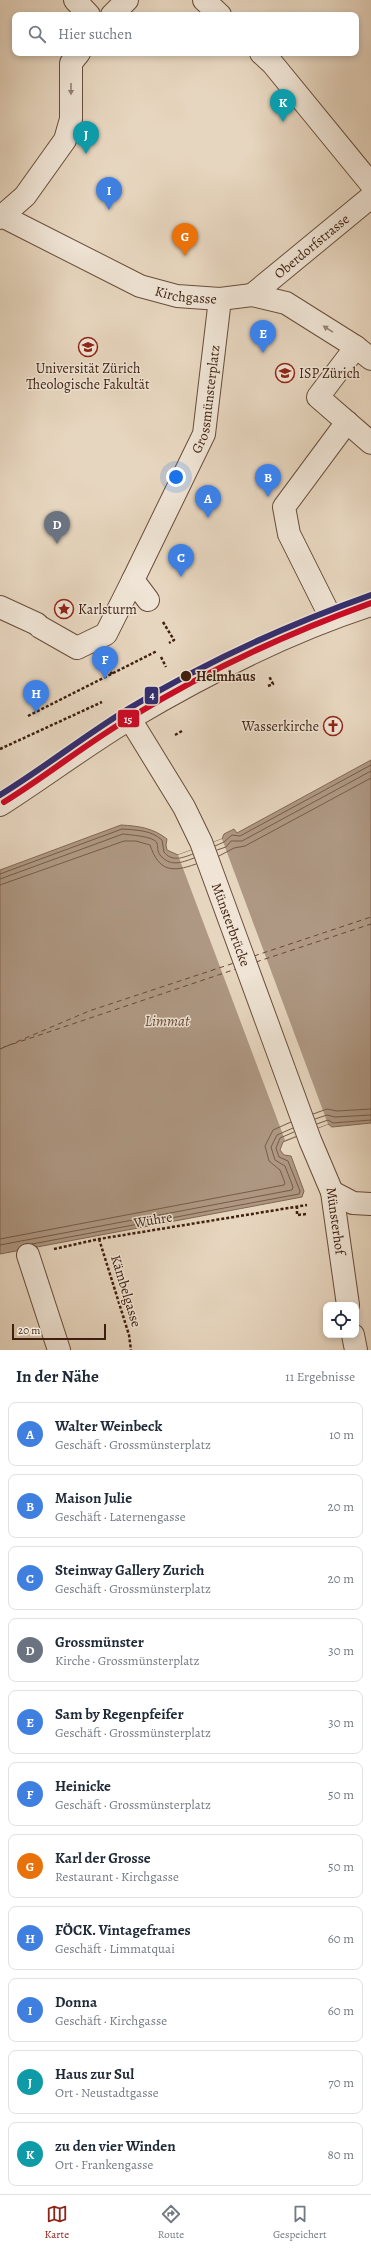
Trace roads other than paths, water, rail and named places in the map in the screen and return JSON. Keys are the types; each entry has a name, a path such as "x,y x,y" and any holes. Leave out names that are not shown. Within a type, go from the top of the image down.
{"street":[{"path":"75,0 86,12"},
{"path":"115,12 127,0"},
{"path":"204,0 217,12"},
{"path":"0,216 25,196 65,140 71,119 71,63 77,56"},
{"path":"264,56 272,63 371,184"},
{"name":"Oberdorfstrasse","path":"252,295 371,197"},
{"name":"Kirchgasse","path":"0,216 140,286 178,296 220,299 252,295 286,303 364,353"},
{"name":"Grossmünsterplatz","path":"0,607 39,625 78,648 106,634 204,434 220,299"},
{"path":"364,353 318,397 371,443"},
{"path":"327,609 289,534 284,507 347,422"},
{"path":"133,580 148,600"},
{"path":"0,805 130,719 192,684 249,655 327,609 371,605"},
{"name":"Münsterbrücke","path":"130,719 184,807 201,842 310,1140"},
{"name":"Münsterhof","path":"310,1140 332,1192 348,1302"},
{"path":"332,1192 353,1203 371,1204"},
{"path":"28,1255 59,1350"},
{"path":"354,1338 356,1350"}],"water":[{"name":"Limmat","path":"371,760 371,1123 332,1127 328,1124 283,1142 280,1150 284,1155 291,1156 304,1191 302,1197 0,1254 0,870 121,825 140,827 162,835 167,839 167,850 178,855 222,839 224,834 234,829 237,833"}],"place":[{"name":"zu den vier Winden","path":"283,122"},
{"name":"Haus zur Sul","path":"86,154"},
{"name":"Donna","path":"109,210"},
{"name":"Karl der Grosse","path":"185,256"},
{"name":"Universität Zürich Theologische Fakultät","path":"88,347"},
{"name":"Sam by Regenpfeifer","path":"263,353"},
{"name":"ISP Zürich","path":"285,373"},
{"name":"Maison Julie","path":"268,497"},
{"name":"Walter Weinbeck","path":"208,518"},
{"name":"Grossmünster","path":"57,544"},
{"name":"Steinway Gallery Zurich","path":"181,577"},
{"name":"Karlsturm","path":"64,609"},
{"name":"Helmhaus","path":"186,676"},
{"name":"Heinicke","path":"105,679"},
{"name":"FÖCK. Vintageframes","path":"36,713"},
{"name":"Wasserkirche","path":"333,726"}]}
